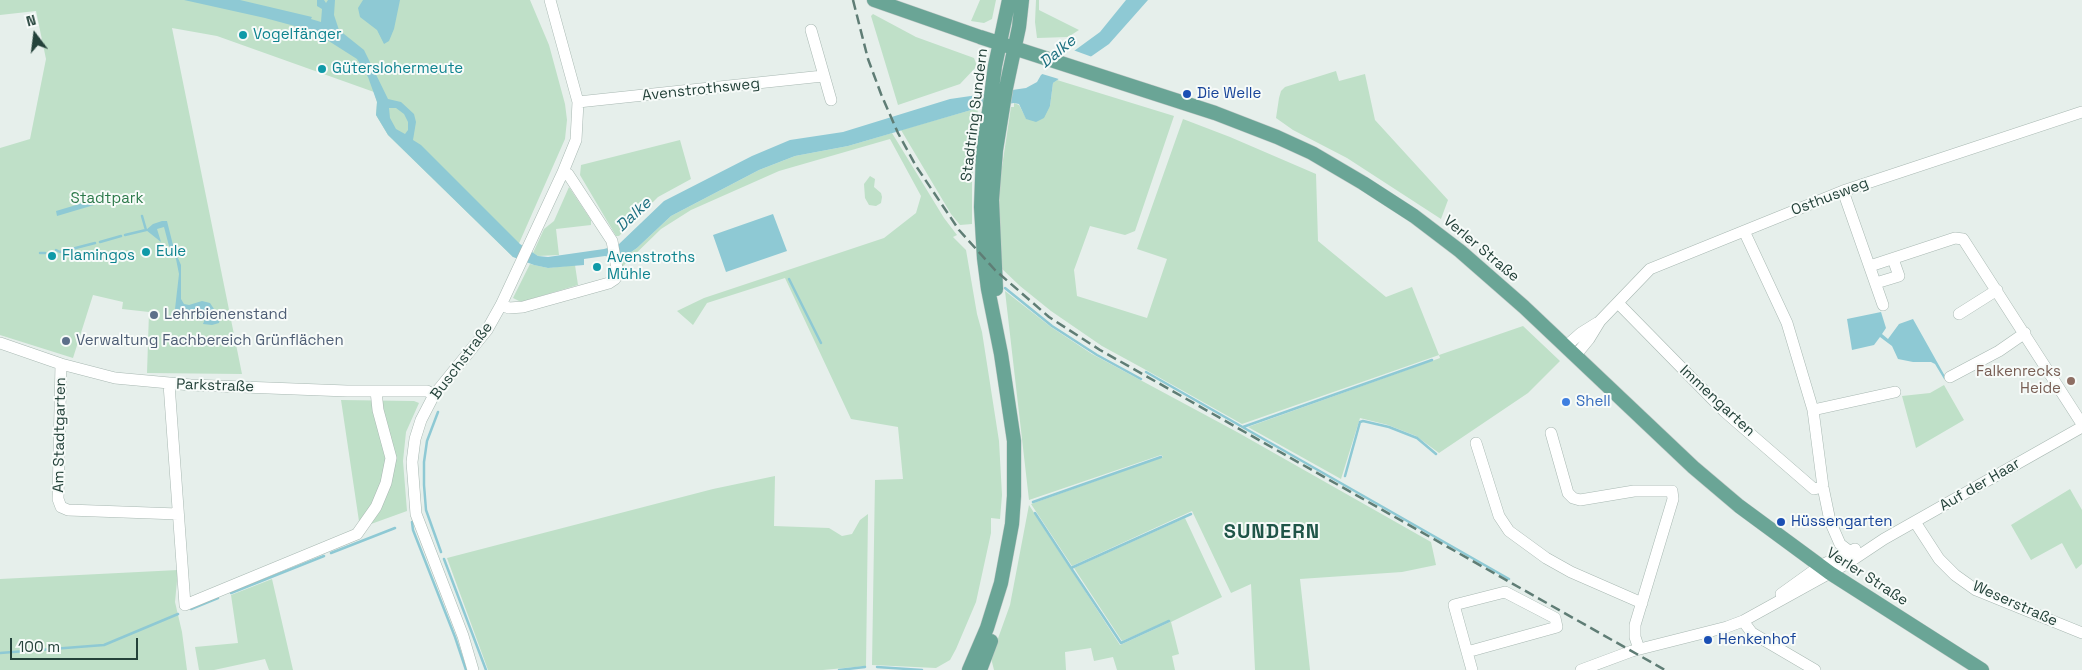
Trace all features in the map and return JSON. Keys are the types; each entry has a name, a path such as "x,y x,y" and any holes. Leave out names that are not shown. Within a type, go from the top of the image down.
{"main road":[{"name":"Verler Straße","path":"874,0 1215,113 1312,153 1363,183 1414,216 1460,251 1524,307 1693,467 1739,506 1825,570 1982,670"},
{"name":"Stadtring Sundern","path":"996,109 1006,88 1009,0"},
{"name":"Stadtring Sundern","path":"969,670 1001,583 1012,524 1014,440 1001,354 996,288 992,200 996,150 996,109 992,90 1007,45 1019,27 1022,0"},
{"name":"Stadtring Sundern","path":"980,670 994,635 1010,572 1016,510 1014,496"}],"street":[{"name":"Buschstraße","path":"473,670 463,636 416,514 412,462 415,439 421,420 434,395 487,330 501,305 576,140 578,102 550,0"},
{"path":"811,30 831,100"},
{"name":"Avenstrothsweg","path":"578,102 823,76"},
{"name":"Osthusweg","path":"1570,352 1589,339 1600,321 1650,269 1843,191 2082,112"},
{"path":"501,305 509,308 522,307 610,283 618,274 613,244 570,178 563,172"},
{"path":"1843,191 1883,304"},
{"path":"1744,231 1787,323 1813,410 1823,487 1830,521 1840,544 1854,554"},
{"path":"1870,266 1955,238 1963,239 2025,333 2081,431"},
{"path":"1876,283 1899,276 1892,259"},
{"path":"1959,314 1997,290"},
{"name":"Immengarten","path":"1618,303 1724,411 1814,489 1823,487"},
{"path":"1950,378 1999,351 2025,333"},
{"name":"Parkstraße","path":"0,343 61,364 114,378 169,384 427,391 434,395"},
{"name":"Am Stadtgarten","path":"61,364 58,499 61,507 68,510 178,514"},
{"path":"169,384 185,604 357,534 376,507 386,483 391,458 378,410 376,391"},
{"path":"1813,410 1895,392"},
{"name":"Auf der Haar","path":"1587,669 1638,650 1727,627 1743,621 1825,570 2081,431"},
{"path":"1551,433 1568,493 1572,498 1580,500 1634,491 1672,491 1673,499 1635,625 1638,650"},
{"path":"1476,442 1499,516 1509,531 1546,558 1571,572 1642,603"},
{"name":"Weserstraße","path":"1915,522 1939,559 1955,575 1976,590 2082,633"},
{"path":"1467,652 1557,627 1556,618 1506,592 1454,606 1472,670"},
{"path":"1743,621 1752,633 1815,670"}],"green space":[{"name":"Stadtpark","path":"0,0 530,0 549,45 565,104 567,120 565,139 513,257 388,135 376,115 377,102 374,92 217,36 172,28 242,374 147,373 149,312 122,309 123,302 93,295 73,358 0,335 0,148 30,139 46,59 36,11 0,15"},
{"path":"980,0 996,0 992,19 984,23 971,21"},
{"path":"1036,0 1039,0 1039,10 1079,30 1068,37 1037,38 1035,22"},
{"path":"873,14 916,37 974,58 977,66 960,84 898,105 871,16"},
{"path":"1336,71 1339,81 1365,74 1375,120 1448,200 1441,219 1347,158 1293,130 1276,118 1281,91 1285,87"},
{"path":"1057,80 1174,116 1135,231 1125,235 1090,226 1074,270 1077,296 1147,318 1167,259 1137,249 1183,119 1316,174 1318,241 1386,297 1412,287 1439,355 1242,424 1102,346 1051,311 999,266 997,237 1000,180 1011,107 1014,107 1014,103 1019,105 1026,118 1050,106 1053,83"},
{"path":"978,108 972,181 972,224 960,225 951,214 901,130"},
{"path":"892,133 944,218 957,235 953,237 966,250 982,332 999,441 1002,495 1000,519 991,518 991,533 976,602 956,649 950,660 936,668 872,665 875,480 903,479 898,427 851,419 785,278 707,303 693,325 677,311 704,298 884,238 916,213 921,196 890,139 779,171 691,210 661,229 622,267 621,259 637,248 671,216 759,170 795,156 848,146"},
{"path":"680,140 691,179 658,197 619,236 616,236 580,175 581,165"},
{"path":"870,176 875,179 874,187 881,193 882,197 881,203 876,206 869,205 865,198 864,184"},
{"path":"569,187 591,220 591,225 556,229 559,255 538,256 533,253 544,229 554,221"},
{"path":"530,264 548,268 575,265 578,285 521,302 513,298"},
{"path":"1005,291 1051,327 1092,354 1237,432 1431,542 1436,565 1402,572 1300,579 1310,670 1255,670 1251,584 1231,593 1192,511 1072,566 1031,504 1163,457 1161,455 1029,500"},
{"path":"1523,326 1560,361 1528,393 1439,453 1416,436 1388,425 1360,418 1341,479 1248,427 1440,358 1439,355"},
{"path":"1944,385 1964,420 1916,448 1902,396 1930,393"},
{"path":"341,400 414,401 419,403 406,432 403,461 407,511 360,528"},
{"path":"775,476 774,526 829,528 842,536 852,534 860,520 868,514 866,666 823,670 488,670 447,558 713,489"},
{"path":"2070,489 2082,510 2082,564 2076,569 2062,543 2031,560 2011,525"},
{"path":"1029,505 1120,645 1170,622 1170,620 1122,641 1074,568 1185,518 1222,597 1171,622 1179,654 1172,656 1175,670 1117,670 1113,657 1094,661 1091,648 1065,652 1066,670 994,670 991,658 1010,605"},
{"path":"178,570 175,602 182,632 187,670 0,670 0,579"},
{"path":"272,579 293,670 269,670 265,659 214,670 199,670 195,647 238,643 231,595"}],"water":[{"path":"184,0 240,0 312,17 311,19 321,22 322,9 317,6 317,0 324,0 326,3 328,0 335,0 334,15 339,30 364,50 388,99 401,102 414,114 416,122 413,140 421,145 520,244 538,256 548,257 604,249 618,245 664,201 752,156 790,140 843,132 950,99 1026,88 1037,82 1041,75 1100,32 1126,0 1148,0 1109,44 1053,83 1050,106 1044,118 1036,122 1026,119 1019,104 978,108 848,146 795,156 759,170 671,216 637,248 621,259 605,256 584,259 584,265 548,268 513,257 388,135 376,115 377,102 368,77 357,59 313,31","holes":["389,108 396,108 404,114 408,122 408,130 405,134 396,129 390,118"]},
{"path":"363,0 400,0 394,29 389,41 384,44 377,30 360,17 358,8"},
{"path":"93,200 94,205 57,216 56,211"},
{"path":"773,214 787,251 726,272 713,235"},
{"path":"167,221 174,249 181,265 181,299 184,304 189,305 202,301 210,303 220,318 219,323 212,325 203,324 205,319 199,316 177,313 175,309 179,274 176,259 169,246 164,227 157,229 161,242 146,230 153,224"},
{"path":"1881,312 1886,328 1882,334 1888,339 1899,324 1913,319 1946,378 1944,379 1935,364 1931,362 1913,362 1898,359 1892,346 1880,337 1874,345 1852,350 1847,319"}],"pier":[{"path":"1073,50 1095,58 1062,80 1039,73"}],"waterway":[{"path":"125,235 146,230 142,216"},
{"path":"100,242 121,236"},
{"path":"56,250 60,252 95,243"},
{"path":"40,253 45,253"},
{"path":"789,279 821,343"},
{"path":"1005,288 1052,326 1097,355 1141,379"},
{"path":"1243,427 1432,360"},
{"path":"1146,372 1509,579"},
{"path":"438,412 427,441 424,462 424,485 426,510 441,552"},
{"path":"1345,476 1360,422 1363,421 1389,427 1417,438 1436,454"},
{"path":"1033,502 1161,457"},
{"path":"1035,513 1071,568 1191,514"},
{"path":"412,522 413,530 466,670"},
{"path":"331,553 395,528"},
{"path":"231,593 324,556"},
{"path":"444,559 486,670"},
{"path":"1071,568 1121,643 1169,621"},
{"path":"191,609 218,598"},
{"path":"0,653 104,645 178,614"},
{"path":"839,670 865,667"},
{"path":"877,667 922,670"}],"railway":[{"path":"853,0 868,59 881,94 898,133 916,166 959,230 995,270 1049,317 1100,350 1665,670"}],"place":[{"name":"Vogelfänger","path":"243,35"},
{"name":"Güterslohermeute","path":"322,69"},
{"name":"Die Welle","path":"1187,94"},
{"name":"Eule","path":"146,252"},
{"name":"Flamingos","path":"52,256"},
{"name":"Avenstroths Mühle","path":"597,267"},
{"name":"Lehrbienenstand","path":"154,315"},
{"name":"Verwaltung Fachbereich Grünflächen","path":"66,341"},
{"name":"Falkenrecks Heide","path":"2071,381"},
{"name":"Shell","path":"1566,402"},
{"name":"Hüssengarten","path":"1781,522"},
{"name":"Henkenhof","path":"1708,640"}],"district":[{"name":"SUNDERN","path":"1272,533"}],"water label":[{"name":"Dalke","path":"1058,52"},
{"name":"Dalke","path":"634,215"}]}
